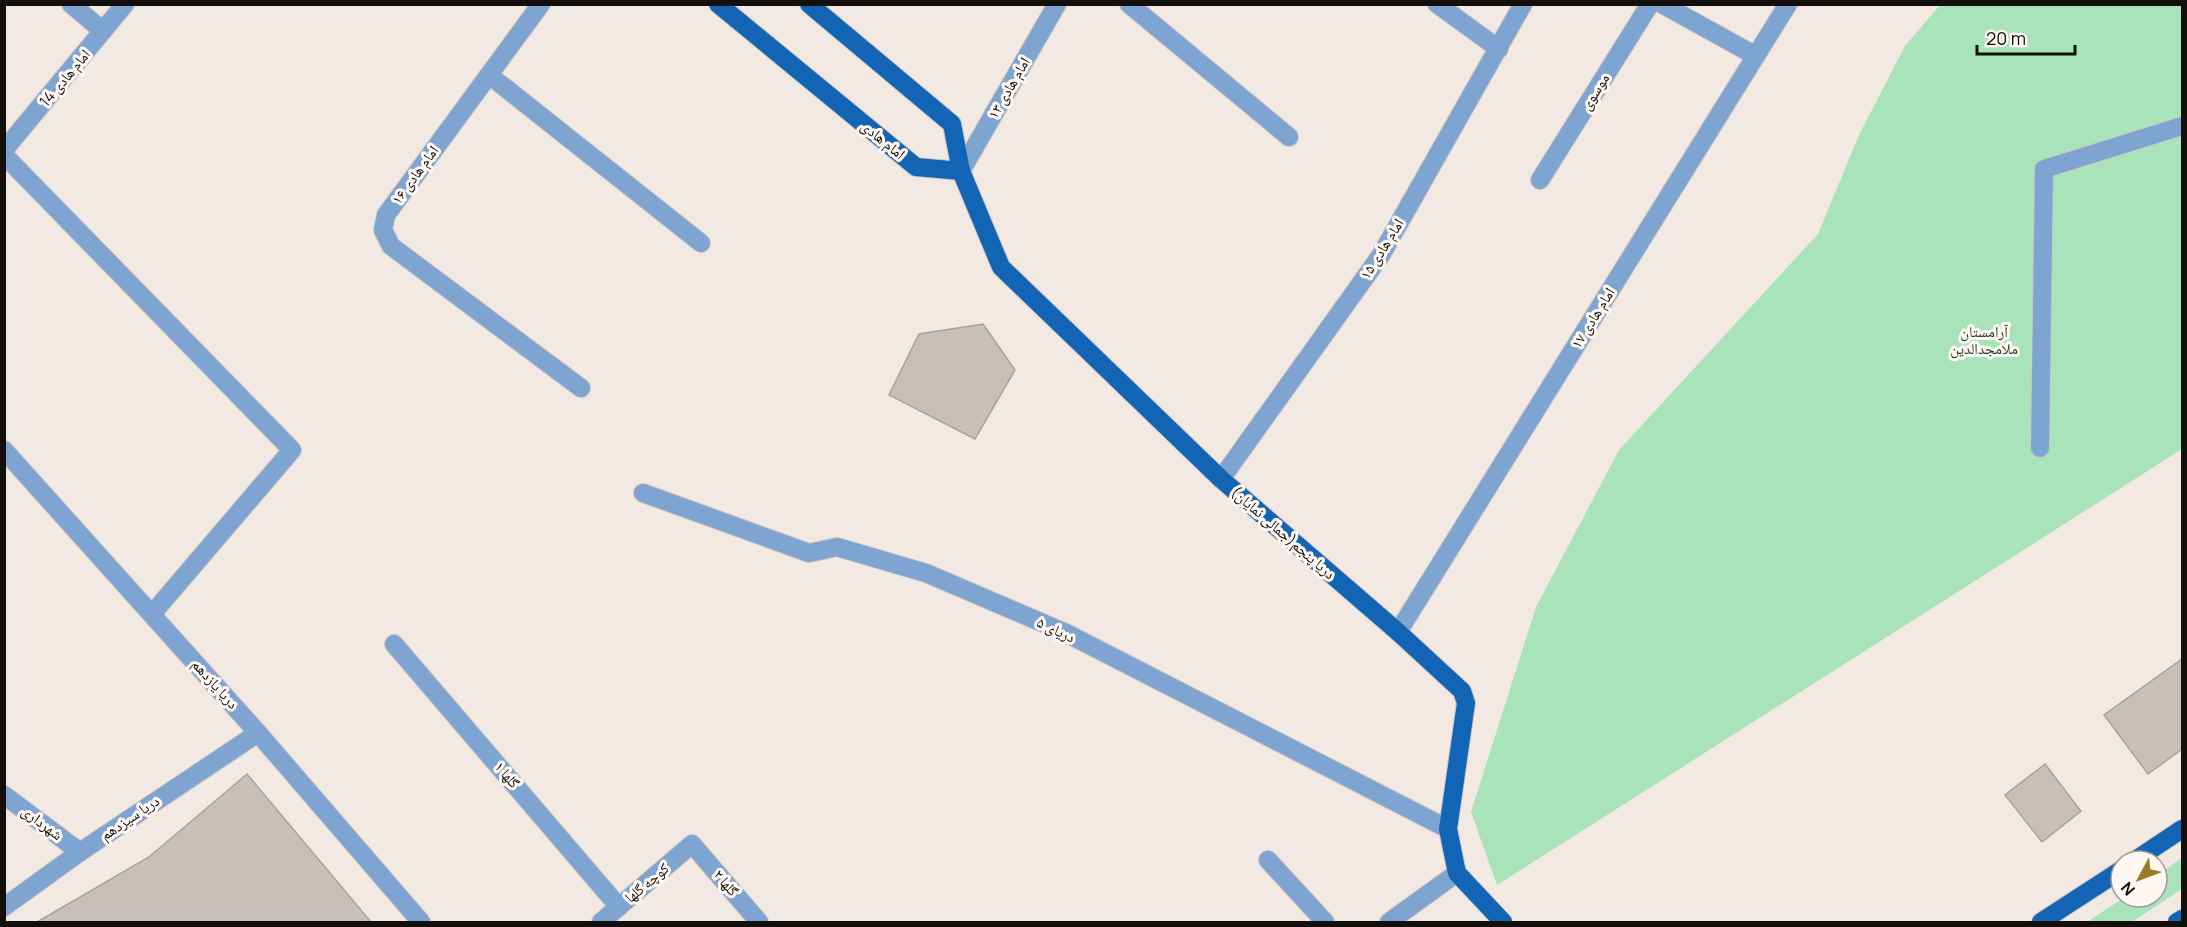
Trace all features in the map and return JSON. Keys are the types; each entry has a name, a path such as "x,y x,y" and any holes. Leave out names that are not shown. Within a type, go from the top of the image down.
{"main road":[{"name":"امام هادی","path":"718,4 916,167 961,171"},
{"path":"809,4 952,124 961,171"},
{"name":"دریا پنجم(جمالی نمایان)","path":"961,171 1001,267 1221,479 1398,632 1462,691 1466,703 1448,829 1457,873"},
{"path":"2152,849 2182,829"},
{"path":"1457,873 1503,922"},
{"path":"2041,922 2109,878"},
{"path":"2177,922 2182,919"}],"street":[{"path":"71,4 103,32"},
{"name":"امام هادی 14","path":"4,152 125,4"},
{"name":"امام هادی ۱۶","path":"541,4 386,215 383,230 391,246 581,388"},
{"name":"امام هادی ١٣","path":"961,171 1057,4"},
{"path":"1128,4 1289,137"},
{"path":"1437,4 1499,49"},
{"name":"امام هادی ۱۵","path":"1221,479 1381,255 1499,49 1522,4"},
{"name":"موسوی","path":"1540,180 1650,4"},
{"path":"1662,4 1756,56"},
{"name":"امام هادی ۱۷","path":"1398,632 1788,4"},
{"path":"489,75 701,243"},
{"path":"2040,448 2044,168 2182,126"},
{"path":"4,152 292,450 152,614"},
{"name":"دریا یازدهم","path":"4,450 258,733 421,922"},
{"name":"دریای ۵","path":"643,493 809,553 837,547 926,573 1066,633 1448,829"},
{"name":"گلها ۱","path":"394,644 619,907"},
{"name":"دریا سیزدهم","path":"4,907 80,852 258,733"},
{"name":"شهرداری","path":"4,795 80,852"},
{"name":"کوچه گلها","path":"601,922 692,844"},
{"name":"گلها ۲","path":"692,844 759,922"},
{"path":"1268,860 1325,922"},
{"path":"1389,922 1457,873"}],"green space":[{"name":"آرامستان ملامجدالدین","path":"1940,5 2182,5 2182,449 1497,885 1471,812 1536,607 1619,450 1818,234 1859,135 1905,46"},
{"path":"2182,858 2182,889 2169,898 2169,867"},
{"path":"2109,908 2152,909 2132,922 2087,922"}],"building":[{"path":"983,324 1015,370 975,439 889,395 919,334"},
{"path":"2182,659 2182,749 2148,774 2104,715"},
{"path":"2045,764 2081,811 2042,842 2005,795"},
{"path":"247,774 371,922 37,922 149,857"}]}
